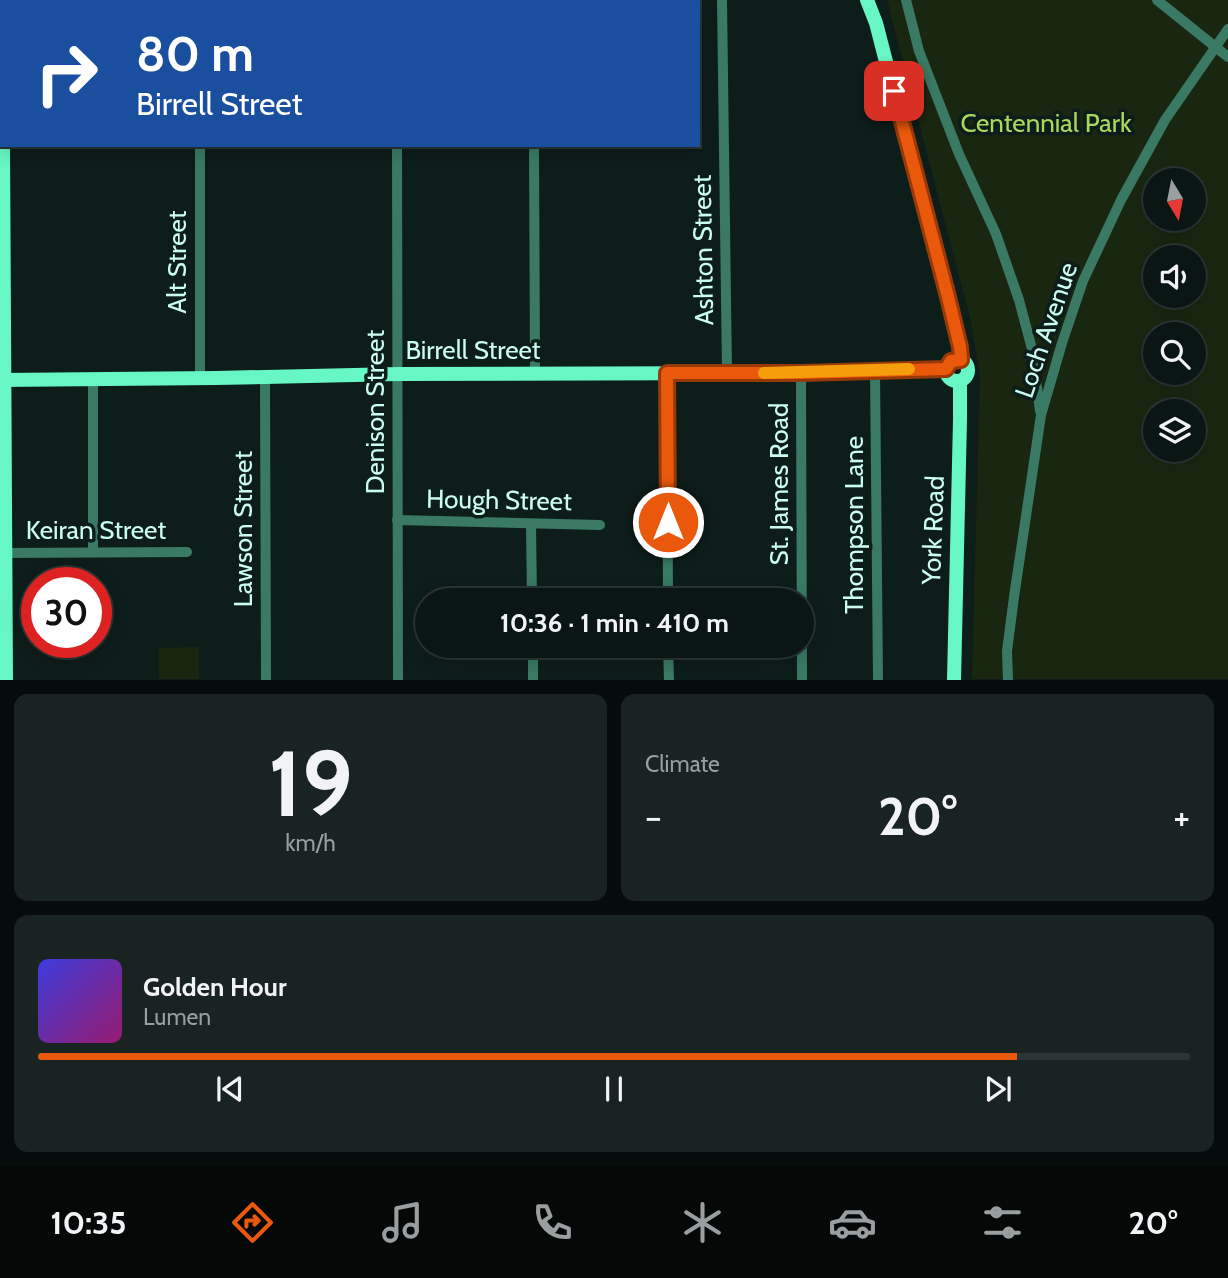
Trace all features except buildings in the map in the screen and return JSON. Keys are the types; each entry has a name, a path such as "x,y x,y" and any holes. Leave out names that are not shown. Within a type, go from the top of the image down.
{"main road":[{"path":"867,0 876,23 933,239 961,360"},
{"path":"3,147 3,592 6,680"},
{"path":"961,360 967,364 968,371 966,378 960,381 950,379 946,369 951,361 961,360"},
{"name":"Birrell Street","path":"2,380 399,374 801,373 946,369"},
{"name":"York Road","path":"954,680 960,381"}],"street":[{"name":"Ashton Street","path":"722,0 727,373"},
{"path":"906,0 919,51 958,154 996,234 1019,300 1032,349 1041,415"},
{"path":"1157,0 1228,57"},
{"name":"Loch Avenue","path":"1008,680 1007,651 1041,415 1062,343 1083,281 1121,200 1165,120 1228,29"},
{"name":"Alt Street","path":"200,147 200,378"},
{"name":"Denison Street","path":"397,147 398,680"},
{"path":"534,147 535,374"},
{"name":"Thompson Lane","path":"875,370 878,680"},
{"path":"667,373 668,588"},
{"name":"St. James Road","path":"801,373 802,680"},
{"name":"Lawson Street","path":"265,377 266,680"},
{"path":"93,379 93,552"},
{"name":"Hough Street","path":"397,520 600,525"},
{"path":"531,524 532,588"},
{"name":"Keiran Street","path":"5,553 187,552"},
{"path":"533,658 533,680"},
{"path":"668,658 669,680"}],"green space":[{"name":"Centennial Park","path":"887,0 1228,0 1228,679 972,679 980,376 971,322"},
{"path":"199,647 199,679 159,679 159,648"}],"slow traffic":[{"path":"764,373 909,369"}],"route":[{"path":"668,522 667,373 946,369 948,363 954,359 961,360 947,293 894,91"}]}
